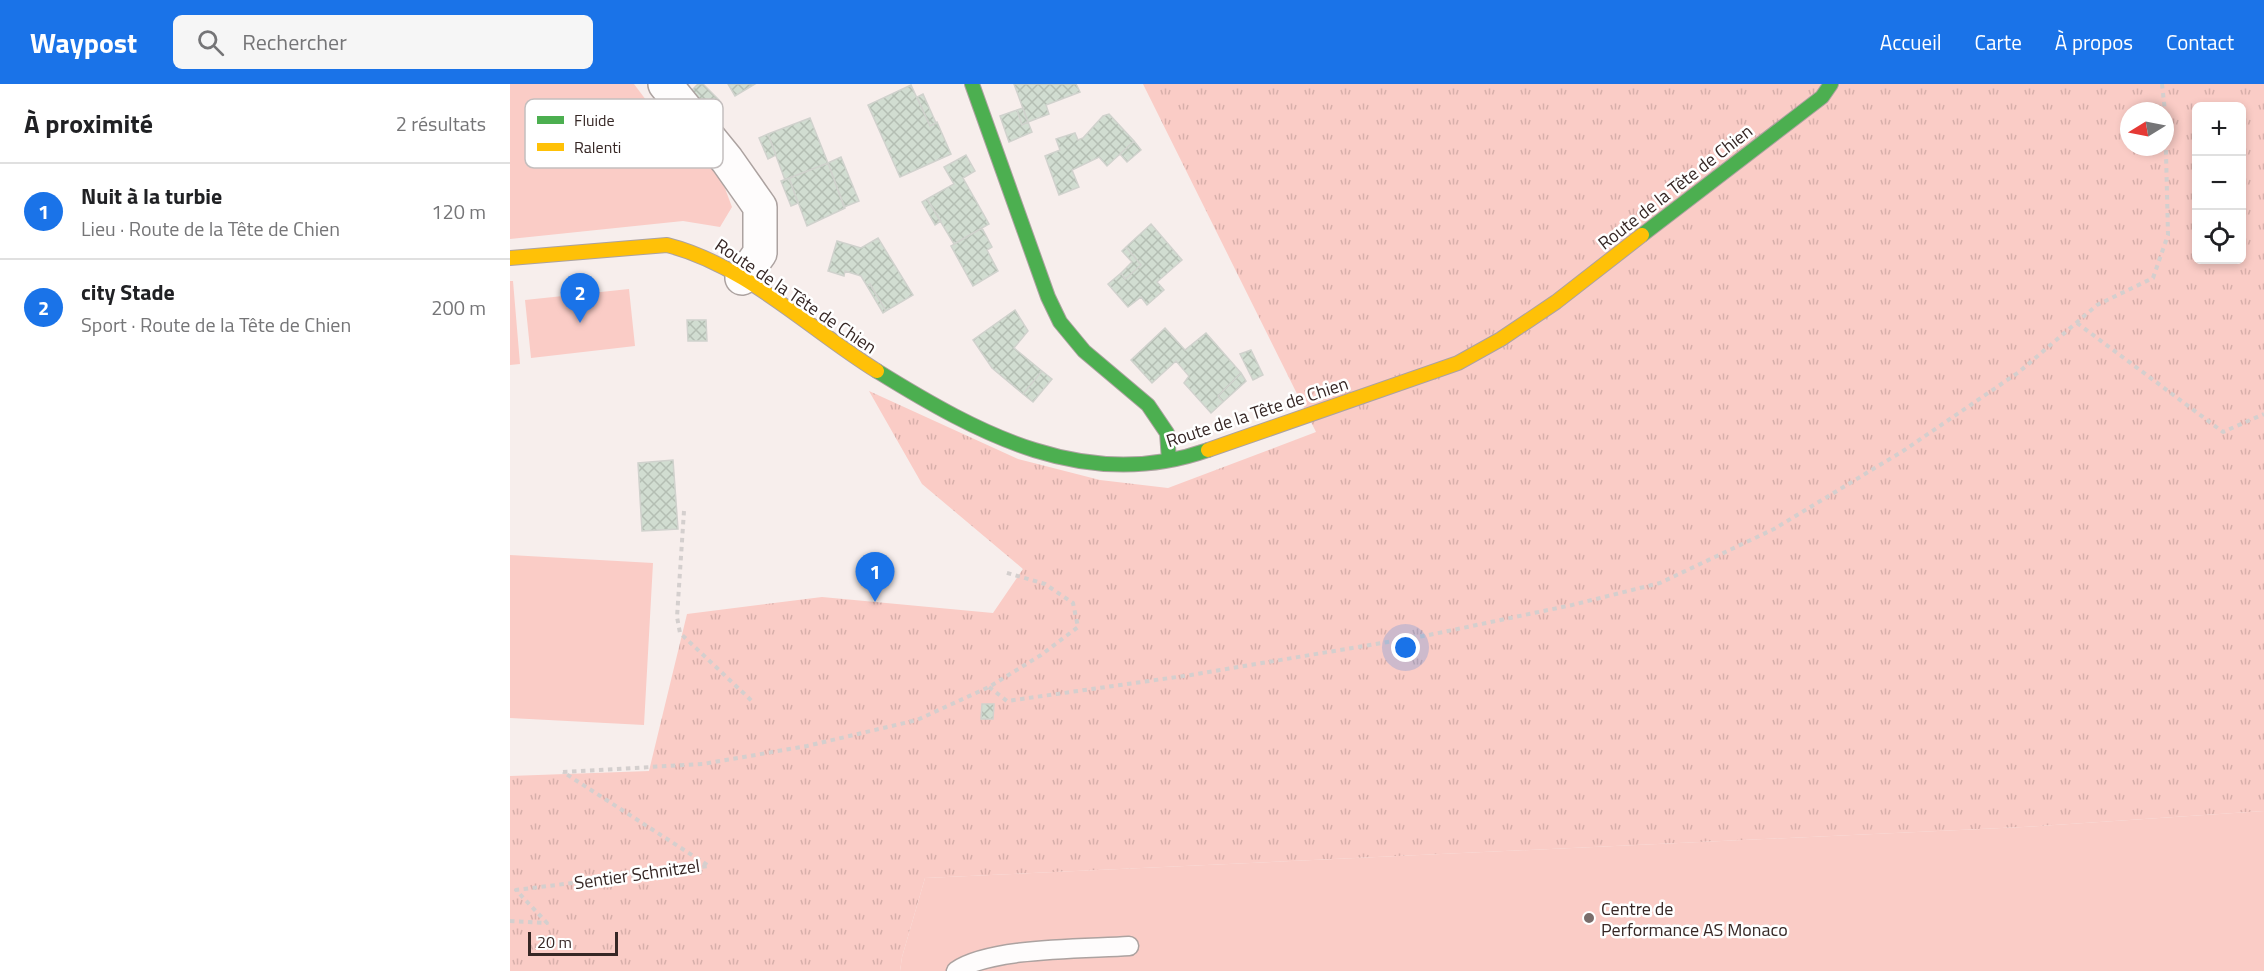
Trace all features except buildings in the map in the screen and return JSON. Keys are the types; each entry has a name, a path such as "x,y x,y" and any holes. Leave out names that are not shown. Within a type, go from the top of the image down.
{"street":[{"path":"665,84 677,99"},
{"path":"972,84 1048,297 1060,322 1084,351 1148,405 1167,433 1169,460"},
{"name":"Route de la Tête de Chien","path":"510,258 667,245 691,249 742,278 868,366 969,424 1055,456 1119,467 1143,466 1189,457 1458,363 1502,339 1556,302 1822,97 1831,84"},
{"path":"723,155 760,207 760,253 742,278"}],"lane":[{"path":"956,971 969,962 1006,955 1129,946"}],"path":[{"path":"2162,84 2164,102"},
{"path":"1004,572 1045,584 1073,603 1078,627 1041,655 988,687 1007,701 1191,675 1429,635 1572,605 1660,583 1774,529 1903,450 2019,372 2097,304 2153,278 2168,235 2166,156"},
{"path":"2076,323 2223,432 2264,414"},
{"path":"684,511 677,617 680,633 754,703"},
{"name":"Sentier Schnitzel","path":"510,921 547,923 516,890 709,866 563,772 703,764 807,746 917,720 988,687"}],"green space":[{"path":"510,84 634,84 645,99 525,99 525,168 713,168 720,175 732,207 720,227 683,221 510,239"},
{"path":"1143,84 2264,84 2264,811 2023,827 925,878 900,971 510,971 510,776 649,771 687,614 822,597 993,613 1023,569 922,484 869,391 1018,459 1100,480 1168,488 1316,432"},
{"path":"510,281 513,281 520,364 510,365"},
{"path":"629,289 635,346 531,358 525,300"},
{"path":"510,555 653,563 644,725 510,718"},
{"name":"Centre de Performance AS Monaco","path":"2264,811 2264,971 900,971 925,878 2023,827"}],"traffic: fast":[{"path":"972,84 1048,297 1060,322 1084,351 1148,405 1167,433 1169,460"},
{"path":"1642,235 1822,97 1831,84"},
{"path":"877,371 955,416 994,435 1035,450 1077,461 1119,465 1163,462 1208,450"}],"traffic: slow":[{"path":"1208,450 1458,363 1501,339 1556,302 1642,235"},
{"path":"510,258 667,245 696,254 724,267 776,300 877,371"}],"place":[{"name":"city Stade","path":"580,323"},
{"name":"Nuit à la turbie","path":"875,602"},
{"name":"Centre de Performance AS Monaco","path":"1589,918"}]}
